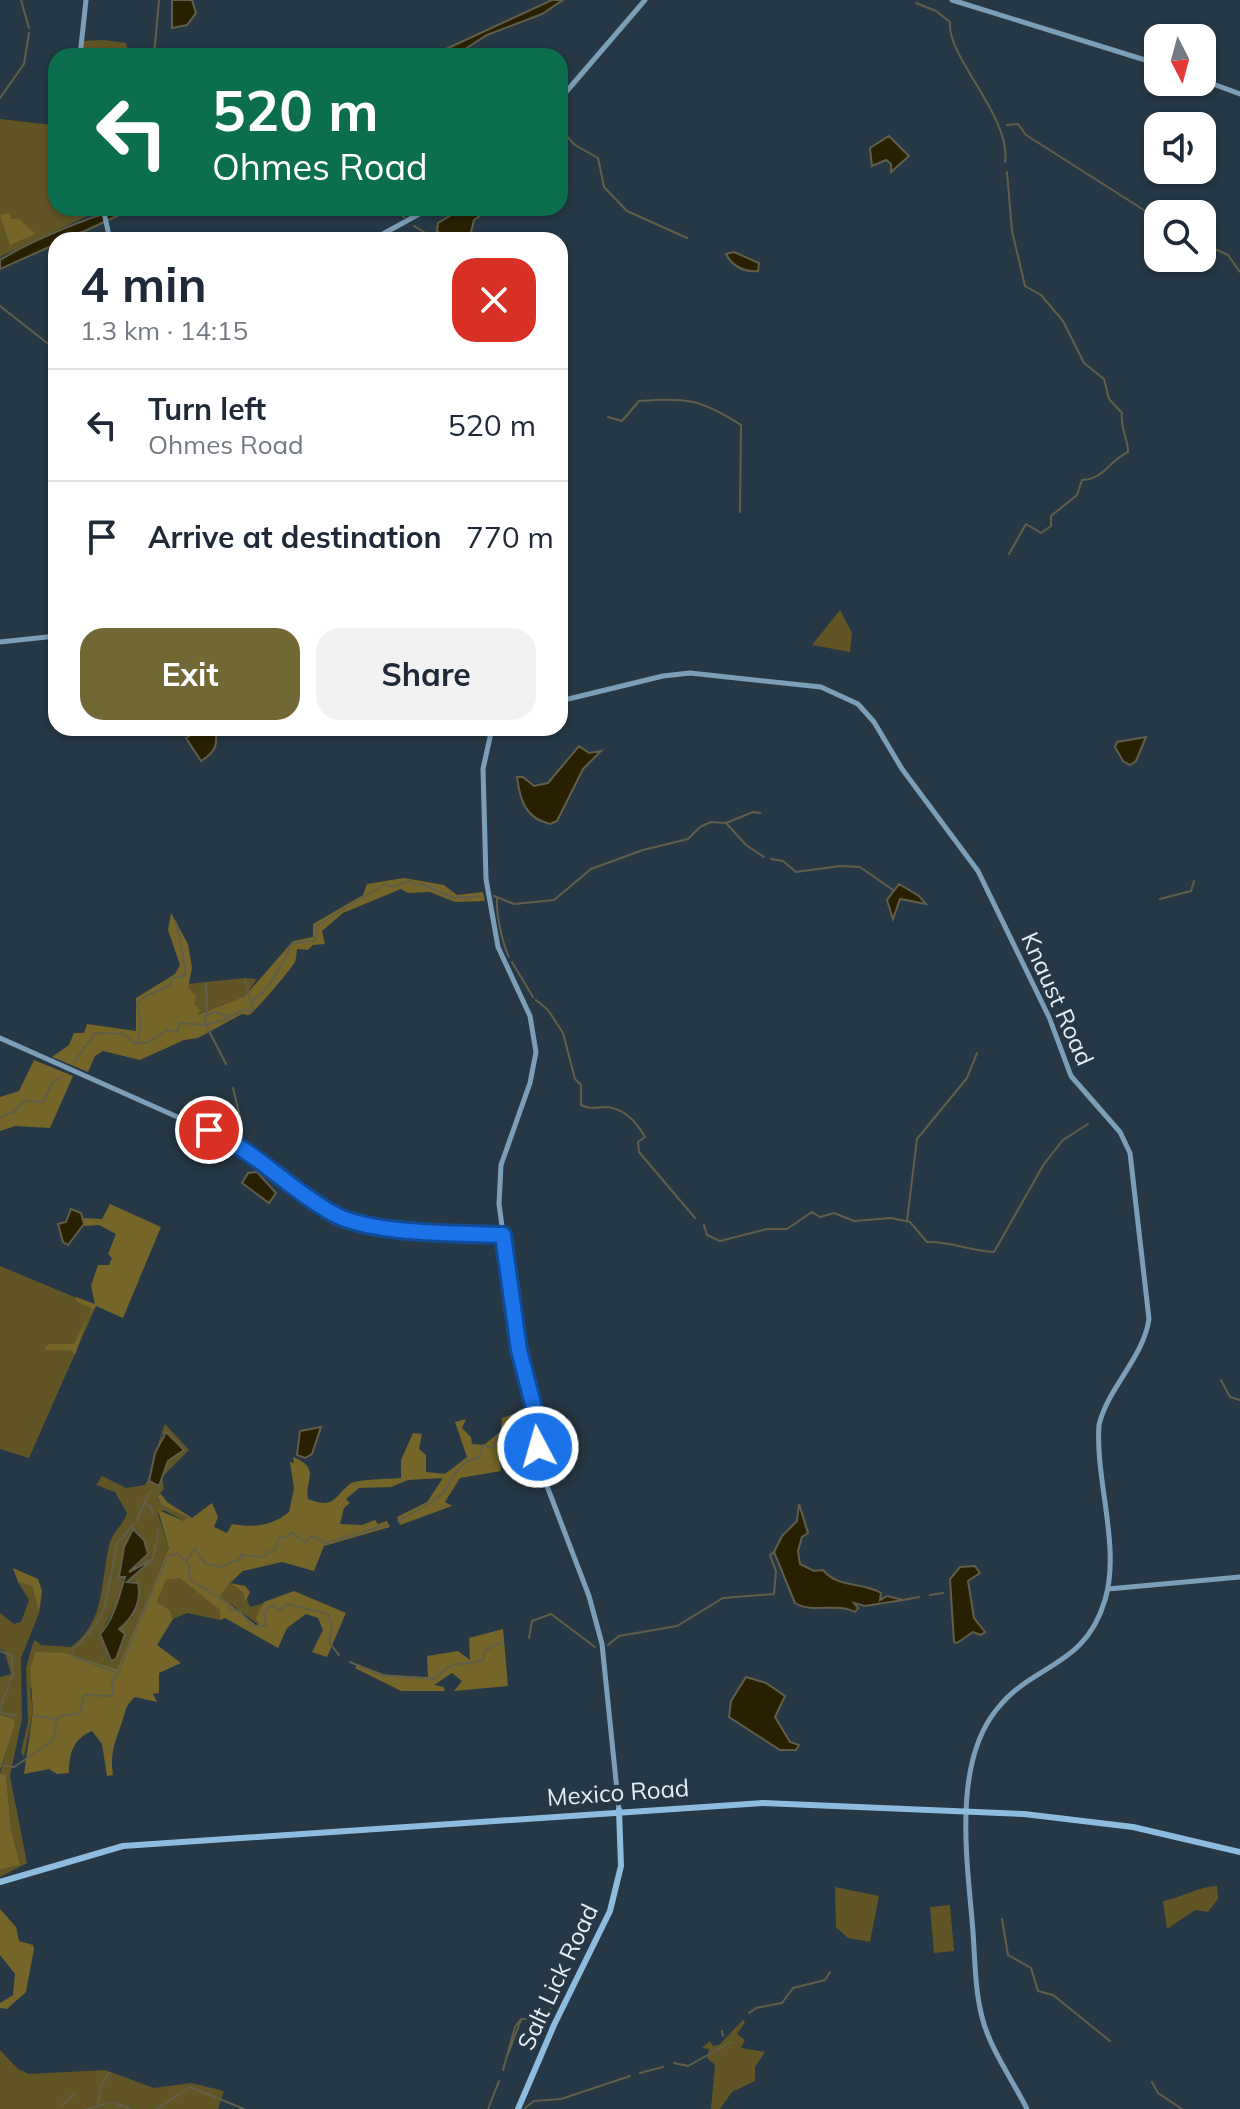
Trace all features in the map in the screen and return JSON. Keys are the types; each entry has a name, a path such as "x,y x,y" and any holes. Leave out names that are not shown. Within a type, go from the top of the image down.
{"main road":[{"path":"81,48 86,0"},
{"path":"568,90 645,0"},
{"path":"952,0 1144,60"},
{"path":"1216,85 1240,94"},
{"path":"386,232 416,216"},
{"path":"0,642 48,637"},
{"name":"Knaust Road","path":"568,699 688,673 836,691 853,700 871,717 902,769 978,871 1049,1017 1071,1076 1123,1136 1131,1158 1149,1319 1141,1345 1106,1405 1099,1425 1108,1589 1096,1622 1077,1649 1058,1665 1012,1693 989,1720 971,1765 968,1871 980,2010 990,2039 1027,2109"},
{"path":"490,736 483,769 486,879 498,947 530,1016 536,1052 532,1077 501,1165 499,1204 519,1350 536,1417 541,1466 589,1596 602,1644 619,1810"},
{"path":"0,1038 245,1147 329,1212 345,1220 383,1227 503,1235"},
{"path":"1108,1589 1240,1577"},
{"name":"Mexico Road","path":"0,1882 123,1846 619,1810 781,1803 968,1810 1133,1827 1240,1852"},
{"path":"604,1811 621,1827 626,1816 636,1809"},
{"name":"Salt Lick Road","path":"518,2109 554,2025 610,1911 621,1866 619,1810"}],"shaded area":[{"path":"172,0 192,0 196,13 187,25 172,28"},
{"path":"552,0 563,0 542,14 487,35 467,48 448,48"},
{"path":"83,41 126,43 127,48 83,48"},
{"path":"0,119 48,125 48,216 87,216 0,257"},
{"path":"889,136 909,156 891,172 891,164 886,160 872,166 870,148"},
{"path":"9,213 11,219 19,219 35,234 10,245 0,215"},
{"path":"117,216 82,232 57,232 86,220"},
{"path":"450,216 480,216 474,220 471,232 438,232 438,223"},
{"path":"47,236 48,248 0,269 0,260"},
{"path":"734,252 759,263 758,271 744,270 735,265 726,254"},
{"path":"840,610 852,633 850,652 812,645"},
{"path":"216,736 216,744 201,761 186,738"},
{"path":"1146,737 1136,761 1130,765 1123,761 1115,747 1117,742"},
{"path":"579,746 589,753 601,751 583,769 557,821 550,824 542,821 525,807 517,777 523,777 534,786 548,783"},
{"path":"404,878 444,885 457,895 483,892 485,901 455,902 430,892 408,893 401,889 343,913 322,931 325,944 313,945 308,950 297,949 292,966 249,1015 242,1014 198,1038 184,1040 140,1060 103,1051 95,1056 88,1072 52,1057 69,1045 74,1033 84,1033 87,1024 136,1031 136,998 175,974 180,965 168,930 171,913 188,944 192,968 188,988 196,996 194,1004 200,1010 197,1015 245,996 293,941 313,937 313,924 363,895 367,884"},
{"path":"899,884 926,904 900,899 893,919 887,900"},
{"path":"257,979 245,996 196,1015 187,984"},
{"path":"34,1060 73,1076 50,1128 15,1126 0,1131 0,1097 19,1091"},
{"path":"257,1172 276,1193 269,1203 242,1183 248,1173"},
{"path":"110,1204 161,1227 123,1318 96,1306 87,1319 75,1355 71,1350 44,1350 48,1344 74,1344 92,1309 75,1300 76,1297 95,1304 91,1286 98,1265 109,1265 112,1258 108,1254 116,1234 99,1225 84,1226 83,1218 102,1219"},
{"path":"71,1209 81,1213 84,1224 68,1245 63,1242 58,1224 66,1222"},
{"path":"0,1266 96,1306 29,1458 0,1449"},
{"path":"528,1409 525,1432 498,1451 501,1471 460,1478 445,1502 452,1506 400,1525 397,1517 427,1502 443,1478 408,1480 391,1487 359,1488 346,1499 350,1503 344,1508 340,1524 362,1525 375,1520 378,1524 387,1521 390,1527 324,1546 314,1571 282,1562 243,1571 220,1596 256,1625 259,1624 256,1618 264,1602 294,1591 346,1613 327,1657 312,1652 323,1630 318,1618 306,1614 287,1628 278,1648 225,1618 220,1620 220,1610 180,1578 166,1580 157,1602 170,1610 173,1619 157,1645 181,1663 159,1673 159,1693 153,1694 157,1702 135,1697 129,1704 113,1749 113,1775 107,1776 102,1744 92,1731 80,1738 73,1748 69,1773 57,1774 49,1769 24,1774 33,1711 30,1669 36,1652 66,1653 117,1669 169,1548 158,1510 184,1521 188,1517 162,1505 157,1496 161,1494 167,1502 192,1518 212,1503 218,1517 214,1527 227,1533 232,1524 262,1525 289,1512 294,1488 290,1462 294,1463 293,1457 302,1461 309,1471 308,1499 329,1502 354,1482 401,1478 401,1460 413,1433 422,1434 419,1449 426,1455 426,1472 445,1474 467,1457 455,1422 466,1419 462,1428 471,1437 472,1444 484,1445 501,1431 502,1418"},
{"path":"165,1424 189,1450 162,1477 164,1489 157,1497 189,1517 184,1521 164,1510 158,1514 169,1548 117,1669 66,1653 30,1689 33,1711 24,1757 21,1752 28,1722 26,1668 33,1643 35,1640 41,1645 71,1647 90,1626 96,1615 110,1542 127,1513 115,1492 96,1485 102,1476 126,1488 145,1485","holes":["162,1434 169,1434 184,1449 168,1461 158,1486 150,1481","134,1530 145,1553 137,1568 152,1560 127,1582 134,1581 140,1591 132,1618 128,1621 131,1611 128,1607 123,1619 104,1635 107,1650 117,1631 114,1628 126,1622 119,1630 121,1640 113,1661 109,1660 100,1634 121,1596 126,1543"]},
{"path":"321,1427 312,1454 305,1458 297,1455 300,1431"},
{"path":"166,1432 184,1450 168,1461 159,1486 149,1481 155,1453"},
{"path":"799,1504 808,1533 802,1537 798,1551 800,1564 814,1571 823,1570 836,1580 873,1589 881,1593 880,1600 887,1596 903,1600 865,1606 854,1603 858,1608 855,1612 841,1608 809,1608 795,1603 774,1552 782,1536 797,1521"},
{"path":"133,1529 144,1540 148,1554 129,1572 153,1559 127,1582 138,1583 137,1603 132,1615 119,1629 125,1634 116,1659 111,1661 100,1634 119,1598 125,1577 119,1577 124,1547"},
{"path":"975,1566 980,1573 968,1581 974,1618 985,1632 981,1635 973,1632 957,1643 954,1642 950,1579 960,1567"},
{"path":"13,1568 38,1579 42,1591 39,1613 32,1586 18,1582"},
{"path":"180,1577 220,1609 220,1620 187,1613 173,1619 170,1610 157,1602 166,1580"},
{"path":"18,1582 32,1586 39,1613 21,1658 22,1719 10,1776 27,1863 0,1877 0,1870 20,1865 11,1829 6,1776 0,1774 14,1719 0,1715 0,1677 11,1674 4,1650 0,1649 0,1613 14,1624 21,1622 29,1600"},
{"path":"230,1583 245,1595 250,1607 265,1603 257,1616 259,1625 220,1596"},
{"path":"230,1583 245,1586 250,1592 246,1601 243,1593"},
{"path":"503,1629 508,1686 454,1691 462,1681 452,1673 434,1685 444,1687 445,1691 401,1691 355,1668 357,1664 386,1675 428,1677 427,1656 458,1651 470,1660 469,1638"},
{"path":"746,1677 766,1683 785,1696 775,1717 790,1742 799,1745 796,1750 780,1750 729,1717 731,1701"},
{"path":"0,1715 14,1719 15,1723 0,1770"},
{"path":"0,1774 6,1775 11,1829 20,1865 0,1870"},
{"path":"1217,1886 1218,1899 1208,1912 1195,1910 1167,1929 1163,1901"},
{"path":"835,1887 879,1896 870,1942 848,1938 836,1927"},
{"path":"950,1905 954,1951 934,1953 930,1907"},
{"path":"0,1909 16,1927 19,1941 33,1945 34,1949 26,1992 7,2009 0,2008 0,2003 13,1995 15,1974 0,1955"},
{"path":"743,2020 745,2022 737,2034 745,2040 741,2048 765,2052 755,2067 755,2081 732,2092 720,2109 711,2109 715,2065 707,2058 709,2049 702,2048 710,2041 713,2046 719,2045"},
{"path":"0,2050 18,2069 29,2074 105,2070 154,2088 191,2083 224,2091 218,2109 0,2109"}],"waterway":[{"path":"21,0 29,28"},
{"path":"155,48 159,0"},
{"path":"916,3 936,11 950,22 958,52 999,126 1005,162"},
{"path":"0,98 24,64 29,33"},
{"path":"1007,125 1018,124 1026,135 1144,210"},
{"path":"568,138 598,158 604,187 627,211 687,238"},
{"path":"1007,172 1012,231 1025,286 1041,295 1063,321 1084,363 1104,379 1109,399 1122,413 1128,452 1096,477 1082,480 1077,495 1051,516 1051,526 1041,533 1026,524 1009,554"},
{"path":"414,226 424,232"},
{"path":"1216,249 1228,255 1240,272"},
{"path":"0,306 48,344"},
{"path":"608,417 622,421 639,401 681,400 714,409 741,425 740,512"},
{"path":"494,896 514,904 554,900 591,869 643,850 688,839 700,827 711,822 726,823 753,812 760,813"},
{"path":"727,824 746,845 764,857"},
{"path":"771,859 783,861 796,872 840,866 860,867 893,890"},
{"path":"74,1062 95,1033 124,1034 134,1043 147,1043 167,1030 177,1032 180,1023 206,1025 204,1016 215,1012 230,1017 243,1010 253,1011 252,1000 269,984 291,944 315,940 318,925 385,884 392,887 410,881 415,886 422,884 454,898 481,896"},
{"path":"1160,899 1191,891 1194,881"},
{"path":"497,899 500,928 509,957"},
{"path":"143,998 170,985 171,979 185,975 175,921"},
{"path":"512,962 533,997"},
{"path":"245,981 251,1002"},
{"path":"206,983 207,1013"},
{"path":"138,1041 141,1023 137,1004 141,1000"},
{"path":"536,1000 548,1010 563,1033 575,1079 581,1085 581,1105 613,1108 634,1122 645,1137 638,1142 639,1152 695,1218"},
{"path":"226,1064 206,1025 229,1018"},
{"path":"907,1221 917,1139 967,1078 977,1053"},
{"path":"0,1117 14,1112 24,1101 43,1102 53,1082 62,1076"},
{"path":"233,1088 240,1117"},
{"path":"704,1225 707,1235 720,1241 767,1229 787,1229 812,1212 820,1217 834,1213 854,1221 891,1218 910,1222 927,1242 994,1252 1044,1164 1063,1140 1088,1124"},
{"path":"1221,1380 1230,1397 1240,1400"},
{"path":"537,1395 543,1413"},
{"path":"398,1521 439,1497 461,1467 479,1458 483,1445 494,1448 497,1437 526,1414"},
{"path":"541,1414 562,1417"},
{"path":"144,1503 151,1491"},
{"path":"137,1521 144,1503 150,1505 153,1515"},
{"path":"75,1648 96,1625 105,1606 117,1544 134,1523"},
{"path":"187,1560 195,1549 205,1563 220,1567 240,1559 241,1555 264,1557 267,1552 274,1552 279,1538 287,1537 291,1532 305,1542 312,1536 326,1543 386,1525"},
{"path":"157,1542 158,1531"},
{"path":"153,1558 156,1545"},
{"path":"608,1645 619,1636 677,1626 723,1598 774,1594 776,1571 770,1555 774,1552"},
{"path":"156,1583 169,1555 178,1554 189,1565 190,1580 228,1603 230,1609 239,1611 253,1626 266,1626 264,1612 272,1605 280,1610 287,1604 328,1614 332,1627 329,1642 339,1655"},
{"path":"122,1664 154,1587"},
{"path":"930,1595 943,1593"},
{"path":"903,1600 919,1597"},
{"path":"529,1638 532,1621 551,1614 595,1647"},
{"path":"350,1662 381,1675 435,1679 454,1664 483,1660 484,1651 502,1642"},
{"path":"73,1650 72,1656 118,1673"},
{"path":"0,1651 12,1656 13,1673 0,1709 2,1713 17,1716"},
{"path":"0,1765 14,1767 53,1741 58,1717 80,1713 84,1695 113,1696 112,1682 121,1667"},
{"path":"34,1716 57,1719"},
{"path":"1002,1919 1008,1955 1031,1968 1038,1991 1053,1995 1110,2041"},
{"path":"749,2013 756,2008 782,2003 793,1988 825,1980 830,1972"},
{"path":"522,2019 544,2018 554,2004"},
{"path":"503,2070 515,2027 521,2019"},
{"path":"508,2054 521,2020"},
{"path":"722,2031 723,2036"},
{"path":"674,2063 688,2066 731,2042"},
{"path":"640,2073 663,2067"},
{"path":"99,2089 109,2073"},
{"path":"525,2108 534,2101 561,2099 630,2076"},
{"path":"488,2109 499,2081"},
{"path":"1152,2082 1158,2093 1182,2109"},
{"path":"157,2109 190,2087 244,2109"},
{"path":"98,2103 100,2092"},
{"path":"62,2105 75,2093"},
{"path":"87,2109 113,2102 130,2109"}],"route":[{"path":"209,1130 245,1147 329,1212 345,1220 383,1227 503,1235 519,1350 536,1417 538,1447"}]}
